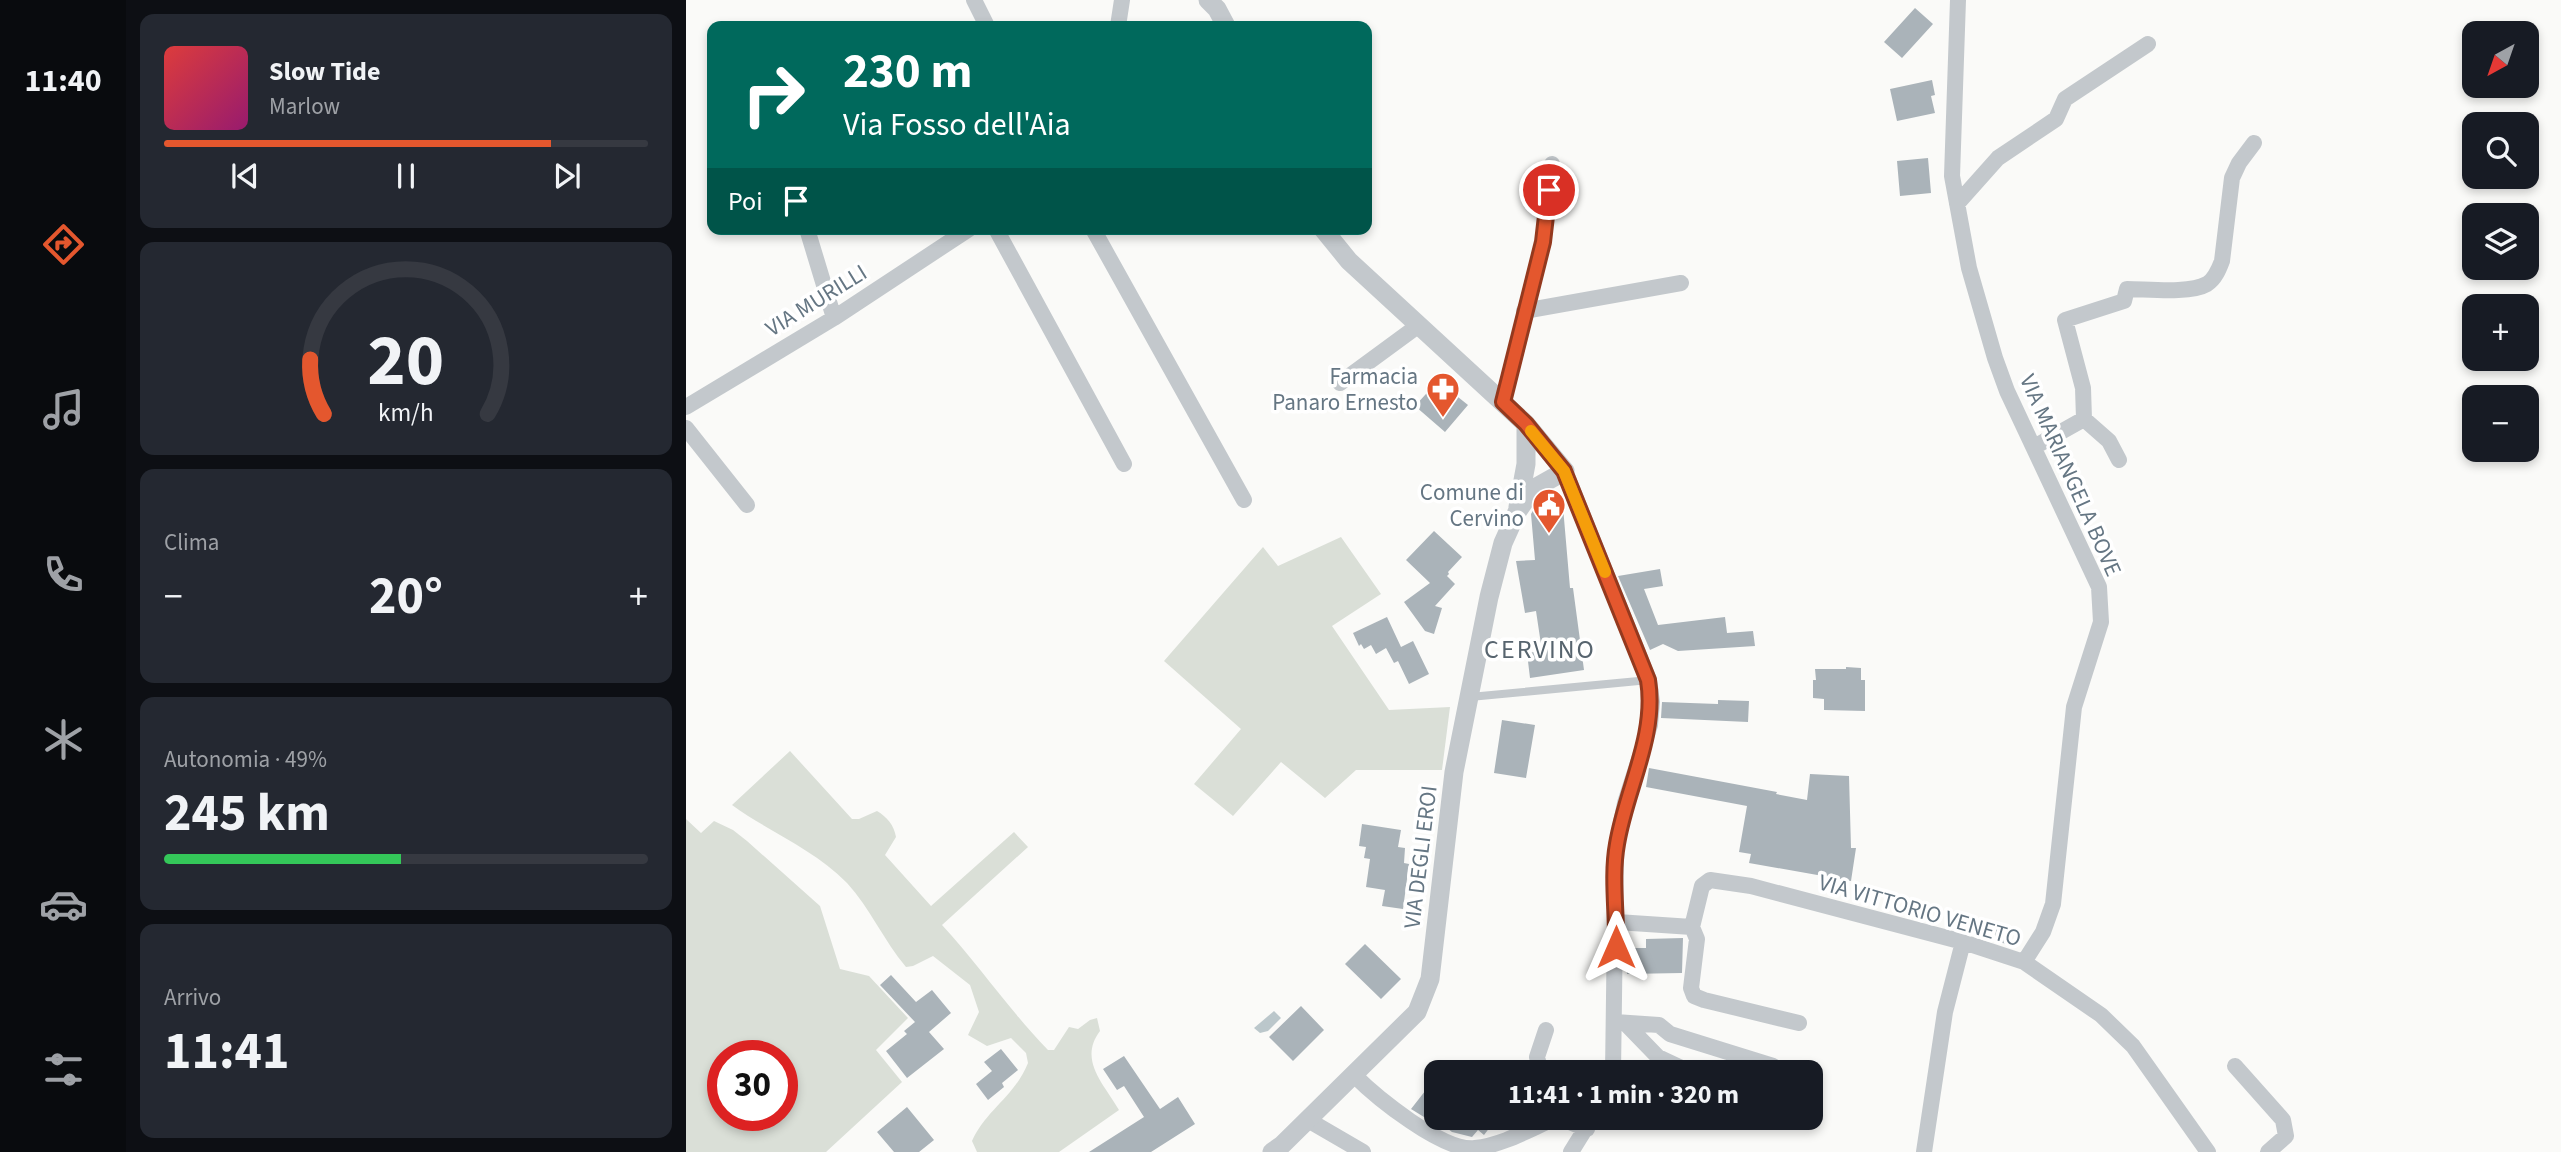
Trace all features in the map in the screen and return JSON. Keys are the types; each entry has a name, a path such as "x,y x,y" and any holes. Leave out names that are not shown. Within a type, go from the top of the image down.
{"street":[{"path":"974,0 984,21"},
{"path":"1119,21 1122,0"},
{"path":"1208,0 1223,21"},
{"name":"VIA MARIANGELA BOVE","path":"1958,0 1952,176 1969,268 1994,358 2007,391 2099,587 2101,622 2074,707 2053,904 2043,932 2024,962"},
{"path":"1957,204 1998,158 2056,119 2065,99 2148,44"},
{"path":"2119,460 2109,440 2084,419 2082,388 2065,320 2124,301 2127,289 2195,288 2207,284 2217,273 2222,261 2234,172 2254,143"},
{"path":"1503,402 1543,242 1552,164"},
{"path":"809,235 834,318"},
{"name":"VIA MURILLI","path":"686,407 834,318 960,235"},
{"path":"999,235 1124,464"},
{"path":"1096,235 1244,500"},
{"path":"1329,235 1349,261 1526,424 1564,471 1648,680 1652,702 1650,725 1625,803 1616,847 1620,1023 1615,1060"},
{"path":"1524,311 1681,283"},
{"path":"1340,383 1419,325"},
{"path":"2034,447 2084,419"},
{"name":"VIA DEGLI EROI","path":"1517,512 1526,464 1526,424"},
{"path":"686,428 747,505"},
{"name":"VIA DEGLI EROI","path":"1272,1152 1417,1012 1430,979 1454,772 1489,597 1503,543 1517,512 1533,489 1564,471"},
{"name":"VIA VITTORIO VENETO","path":"1692,928 1702,886 1710,880 1751,886 1963,942 2024,962 2101,1015 2133,1046 2208,1152"},
{"path":"1616,922 1692,928 1697,939 1691,988 1694,996 1799,1023"},
{"path":"1924,1152 1945,1012 1963,942"},
{"path":"1620,1023 1660,1025 1670,1034 1754,1060"},
{"path":"1620,1023 1664,1060"},
{"path":"1538,1060 1546,1030"},
{"path":"2235,1066 2283,1120 2286,1136 2268,1152"},
{"path":"1353,1075 1371,1093 1424,1130"},
{"path":"1308,1120 1363,1152"},
{"path":"1425,1130 1457,1147 1473,1149 1528,1130"},
{"path":"1571,1152 1586,1130"}],"lane":[{"path":"1469,698 1648,680"}],"shaded area":[{"path":"1341,537 1381,594 1332,626 1389,710 1450,707 1442,770 1356,770 1325,798 1281,762 1233,816 1194,784 1241,729 1164,661 1263,547 1278,566"},
{"path":"790,751 852,819 859,819 877,811 887,819 896,837 885,855 931,906 1014,832 1028,847 942,925 1048,1050 1054,1050 1069,1027 1078,1029 1097,1018 1100,1031 1094,1042 1092,1062 1119,1110 1059,1152 977,1152 972,1141 985,1120 1016,1085 1028,1063 1026,1053 1011,1038 987,1046 968,1035 979,1012 970,985 933,956 906,967 847,883 806,850 732,805"},
{"path":"686,819 701,833 714,821 733,830 820,906 840,969 869,976 908,1018 876,1050 902,1082 826,1152 686,1152"},
{"path":"1274,1011 1281,1018 1268,1031 1260,1033 1254,1028"}],"building":[{"path":"1915,8 1933,24 1902,58 1884,42"},
{"path":"1932,80 1935,95 1931,96 1935,113 1897,121 1890,89"},
{"path":"1928,158 1931,193 1900,196 1897,161"},
{"name":"Farmacia Panaro Ernesto","path":"1435,384 1445,393 1448,389 1468,405 1445,432 1415,406"},
{"path":"1563,507 1570,588 1573,588 1584,670 1530,678 1527,653 1542,651 1536,611 1525,613 1516,561 1535,560 1531,514 1534,509"},
{"path":"1434,531 1462,557 1448,572 1447,576 1455,584 1435,606 1442,608 1434,634 1425,631 1404,602 1430,583 1406,560"},
{"path":"1660,569 1663,586 1644,589 1658,625 1725,617 1727,633 1753,631 1755,646 1678,651 1663,644 1650,650 1618,576"},
{"path":"1387,617 1401,647 1413,641 1429,674 1409,684 1398,661 1394,663 1386,648 1376,654 1371,645 1364,649 1361,644 1359,646 1353,633"},
{"path":"1861,668 1861,680 1865,680 1865,711 1824,710 1824,699 1813,698 1815,669"},
{"path":"1718,700 1749,701 1748,722 1661,718 1662,702 1718,704"},
{"path":"1502,720 1535,725 1526,778 1494,773"},
{"path":"1649,768 1807,800 1810,774 1849,776 1851,848 1856,848 1851,881 1749,863 1751,854 1739,852 1747,806 1646,787"},
{"path":"1362,824 1401,830 1398,847 1405,848 1404,863 1409,864 1403,909 1382,906 1385,890 1366,887 1370,859 1364,858 1366,847 1359,846"},
{"path":"1997,925 2010,929 2007,944 1994,941"},
{"path":"1683,938 1682,973 1627,974 1626,948 1646,948 1646,939"},
{"path":"1365,944 1401,979 1381,999 1345,964"},
{"path":"891,975 916,1002 932,990 951,1013 929,1032 944,1049 907,1078 886,1051 907,1034 904,1031 915,1022 880,985"},
{"path":"1301,1006 1324,1030 1293,1061 1269,1037"},
{"path":"1001,1049 1018,1070 1002,1083 1004,1087 988,1100 976,1084 992,1071 984,1062"},
{"path":"1124,1056 1160,1109 1178,1097 1195,1124 1151,1152 1089,1152 1144,1117 1124,1086 1117,1090 1103,1069"},
{"path":"1424,1092 1424,1117 1411,1109"},
{"path":"907,1107 934,1140 919,1152 894,1152 877,1132"},
{"path":"1449,1130 1478,1130 1472,1137"}],"slow traffic":[{"path":"1531,431 1564,471 1605,572"}],"place":[{"name":"Farmacia Panaro Ernesto","path":"1443,419"},
{"name":"Comune di Cervino","path":"1549,535"}],"district":[{"name":"CERVINO","path":"1540,649"}],"route":[{"path":"1549,190 1543,242 1503,402 1526,424 1564,471 1648,680 1652,702 1650,725 1625,803 1616,847 1616,947"}]}
